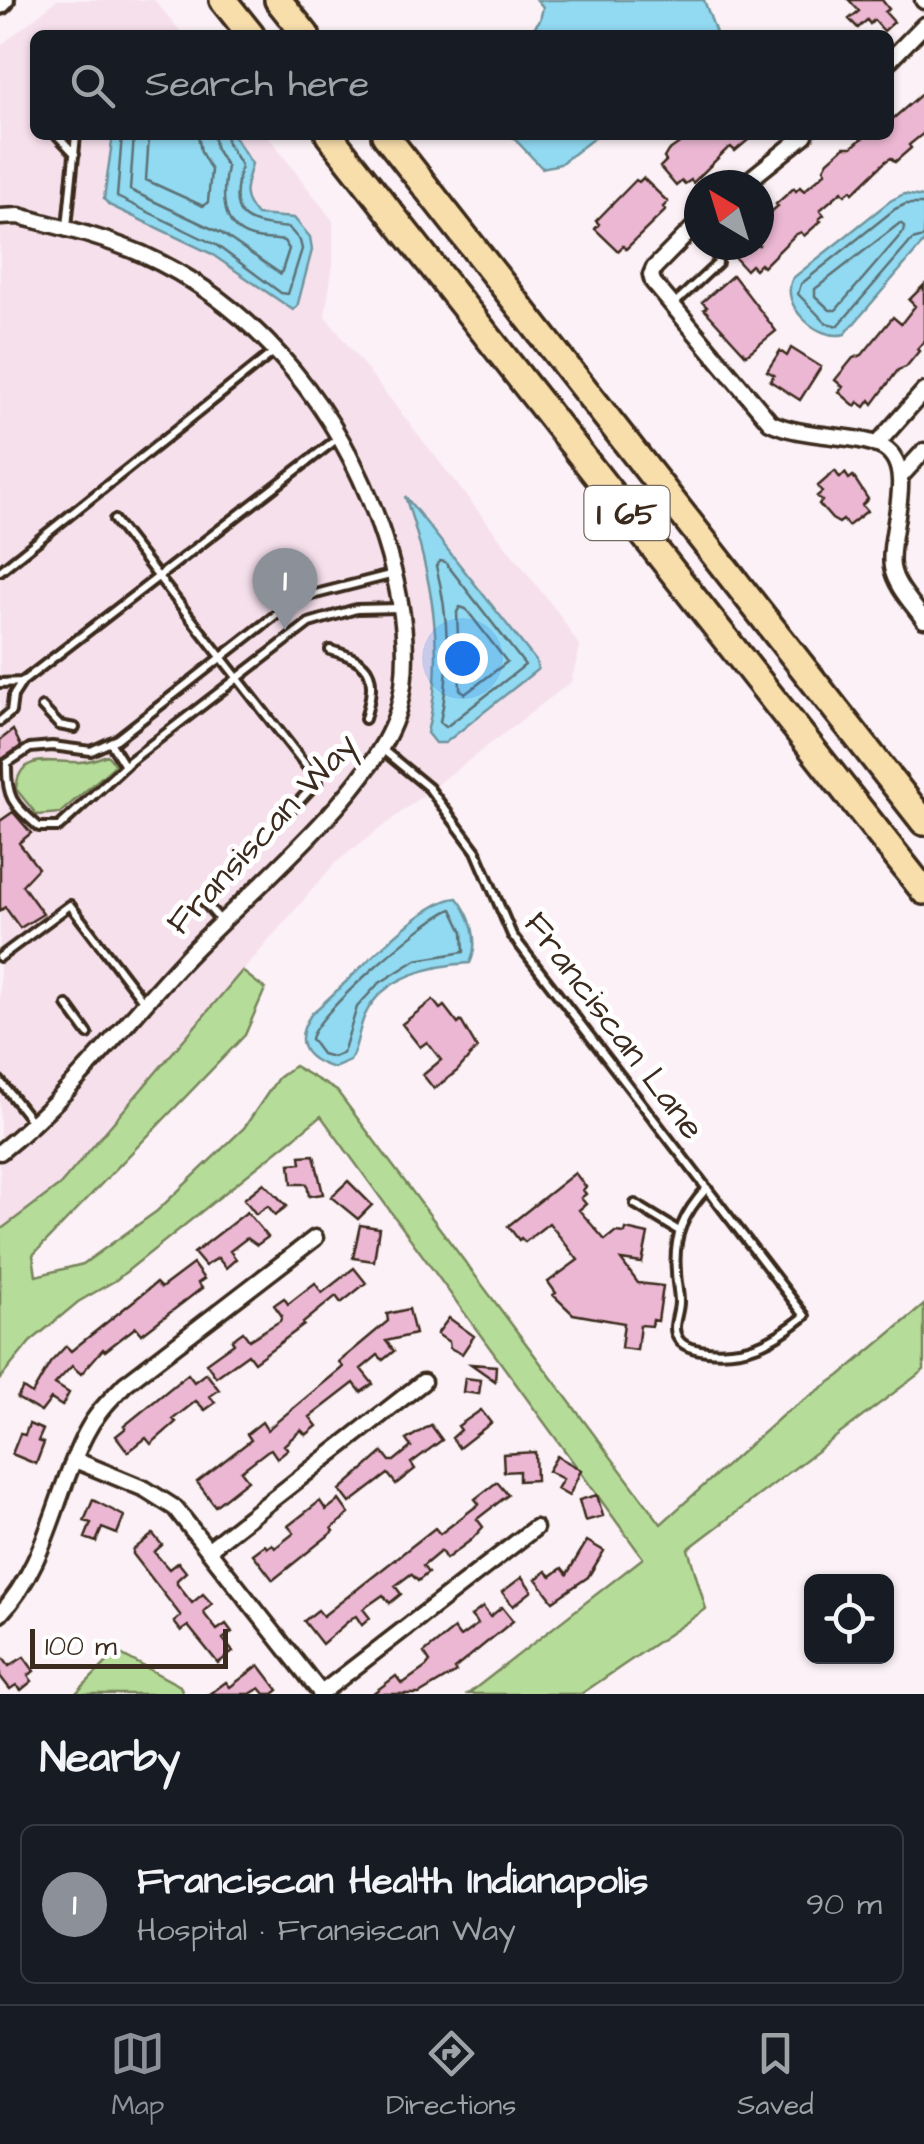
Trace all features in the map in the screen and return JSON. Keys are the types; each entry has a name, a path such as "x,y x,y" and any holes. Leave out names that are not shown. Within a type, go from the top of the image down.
{"highway":[{"path":"223,0 247,30"},
{"path":"278,0 302,30"},
{"name":"I 65","path":"334,140 924,891"},
{"name":"I 65","path":"388,140 924,822"}],"street":[{"path":"894,57 924,26"},
{"path":"761,170 799,140"},
{"name":"Fransiscan Way","path":"0,218 19,216 67,228 143,254 204,290 276,350 340,436 369,492 396,574 404,656 398,710 382,749 344,797 221,922 62,1096 0,1152"},
{"path":"684,239 650,275 758,411 770,422 793,431 876,445 890,454 901,476 892,568 924,620"},
{"path":"876,445 924,391"},
{"path":"901,476 924,451"},
{"path":"0,1614 26,1581 92,1422 116,1393 315,1238"},
{"path":"209,1550 424,1382"},
{"path":"75,1460 159,1496 179,1512 320,1693 536,1528"}],"lane":[{"path":"62,140 75,154"},
{"path":"67,228 76,140"},
{"path":"672,306 717,260"},
{"path":"0,571 276,350"},
{"path":"0,721 11,712 22,682 340,436"},
{"path":"114,520 318,781 290,812"},
{"path":"396,574 296,599 110,742 90,751 52,746 30,748 7,763 6,788 19,809 39,827 59,827 125,766 309,623 356,610 401,608"},
{"path":"330,650 358,658 368,670 372,693 364,718"},
{"path":"0,683 22,682"},
{"path":"42,707 58,725 75,728"},
{"path":"110,742 125,766"},
{"name":"Franciscan Lane","path":"382,749 410,769 476,851 512,935 806,1316 780,1336 742,1352 702,1351 686,1346 674,1330 680,1303 675,1260 679,1230 690,1207 707,1188"},
{"path":"201,898 221,922"},
{"path":"0,957 70,905 145,1003"},
{"path":"66,1005 88,1034"},
{"path":"0,1081 33,1123"},
{"path":"636,1204 679,1230"}],"shaded area":[{"path":"57,0 154,0 180,30 30,30 30,140 271,140 333,221 333,265 325,316 559,614 580,647 571,682 335,863 60,1185 0,1230 0,46"}],"green space":[{"path":"107,755 115,764 112,768 60,813 37,815 16,789 23,770 36,762 82,762"},
{"path":"242,971 265,989 245,1035 33,1255 36,1276 83,1264 157,1211 244,1128 278,1078 294,1066 337,1091 661,1524 784,1414 839,1376 924,1305 924,1370 688,1549 706,1609 581,1694 468,1694 643,1558 321,1116 116,1280 78,1302 30,1342 0,1379 0,1230 60,1185"},
{"path":"117,1652 180,1686 183,1694 75,1694"}],"water":[{"path":"537,0 704,0 715,30 532,30 543,7"},
{"path":"112,140 236,140 252,164 245,191 251,208 257,215 294,218 310,237 312,250 297,307 293,310 210,253 109,205 104,199"},
{"path":"516,140 591,140 560,164 542,168"},
{"path":"904,194 924,197 924,242 845,334 834,335 813,327 791,299 793,278"},
{"path":"405,496 536,661 538,669 445,743 435,743 427,733 436,643 429,584"},
{"path":"457,898 472,929 470,963 426,970 384,991 365,1015 350,1061 334,1068 308,1054 302,1041 312,1013 423,913"}],"building":[{"path":"849,0 882,0 889,9 885,12 894,22 885,30 874,20 870,24 867,20 858,28 849,19 859,11"},
{"path":"924,92 924,133 909,145 911,148 895,162 891,158 886,161 853,193 851,190 845,195 842,191 820,210 824,215 821,221 804,236 801,232 795,235 774,256 776,204 794,188 804,191 826,172 828,161 844,147 852,147 860,140 894,140 894,118"},
{"path":"684,140 748,140 735,151 731,147 726,150 706,170 684,170 684,183 676,186 660,167 666,161 664,158"},
{"path":"643,178 668,202 663,207 666,210 626,249 623,246 618,251 595,229 599,224 596,221 636,180"},
{"path":"737,260 770,260 763,267 760,264 755,269 751,265 746,270"},
{"path":"733,275 776,331 746,355 702,302"},
{"path":"924,285 924,341 919,351 906,367 898,370 873,404 870,400 865,407 858,402 855,406 839,392 843,387 835,380 893,317 901,324 915,306 909,300"},
{"path":"791,348 821,367 800,400 770,381 774,375 767,371 780,351 787,356"},
{"path":"835,471 840,478 845,473 849,479 853,476 868,499 862,505 867,511 848,526 843,520 839,523 832,519 817,496 822,492 818,486"},
{"path":"13,730 21,746 2,759 0,775 0,740"},
{"path":"13,812 31,833 19,843 38,868 22,885 43,914 20,928 5,907 0,911 0,821"},
{"path":"433,1000 440,1009 444,1006 458,1024 461,1021 477,1048 434,1089 423,1075 441,1060 427,1042 420,1047 402,1024"},
{"path":"314,1155 323,1194 309,1196 307,1184 292,1184 290,1164 301,1163 300,1156"},
{"path":"575,1173 586,1187 581,1198 586,1204 579,1210 605,1240 615,1232 625,1233 626,1229 648,1234 642,1263 621,1260 638,1283 663,1286 658,1321 653,1320 652,1326 640,1325 637,1350 621,1348 624,1323 573,1314 553,1295 556,1293 548,1282 578,1260 549,1223 525,1242 508,1226"},
{"path":"348,1181 372,1205 358,1219 331,1197"},
{"path":"264,1183 287,1206 275,1215 268,1206 256,1214 244,1199"},
{"path":"247,1212 268,1237 257,1245 247,1238 230,1251 236,1259 226,1268 218,1258 205,1266 194,1253"},
{"path":"360,1225 379,1228 374,1261 353,1258"},
{"path":"193,1264 204,1279 198,1283 202,1288 142,1334 136,1327 103,1349 81,1374 72,1366 55,1384 69,1393 62,1406 51,1399 41,1412 17,1398 23,1388 32,1394 50,1363 66,1346 71,1351 156,1283 161,1288"},
{"path":"354,1268 366,1283 341,1303 336,1296 254,1362 248,1354 216,1377 206,1363 243,1332 249,1340 280,1321 282,1316 274,1305 284,1298 288,1304 315,1283 322,1293"},
{"path":"409,1309 415,1334 386,1341 394,1351 383,1360 378,1355 361,1369 373,1384 361,1392 354,1383 310,1417 317,1426 306,1435 301,1430 284,1445 288,1449 277,1458 271,1449 241,1471 248,1480 215,1506 197,1482 251,1440 247,1434 262,1422 267,1430 343,1367 339,1362 388,1321 387,1314"},
{"path":"449,1318 474,1336 462,1354 437,1334"},
{"path":"471,1364 496,1366 495,1381"},
{"path":"206,1373 219,1390 210,1396 215,1403 205,1410 196,1401 151,1444 146,1438 128,1452 116,1436 124,1426 188,1374 194,1382"},
{"path":"465,1378 481,1380 479,1394 463,1392"},
{"path":"481,1410 491,1423 459,1448 452,1438 461,1430 458,1426"},
{"path":"29,1424 43,1430 38,1441 44,1443 36,1464 12,1454"},
{"path":"431,1425 442,1440 411,1463 415,1469 396,1484 388,1474 350,1503 340,1490 383,1452 394,1461 411,1447 406,1440"},
{"path":"535,1452 536,1480 519,1481 519,1471 504,1472 503,1454"},
{"path":"557,1456 581,1470 569,1496 557,1489 563,1479 548,1471"},
{"path":"497,1482 508,1495 477,1519 483,1527 471,1540 446,1559 441,1551 423,1566 428,1573 418,1581 411,1574 395,1586 401,1594 390,1603 383,1595 363,1609 370,1618 362,1625 356,1616 322,1644 304,1621 318,1610 323,1616 435,1528 440,1534 479,1504 475,1499"},
{"path":"597,1495 603,1516 585,1521 579,1500"},
{"path":"93,1500 124,1516 117,1534 102,1528 96,1542 85,1538 91,1523 84,1521"},
{"path":"339,1500 349,1514 332,1528 334,1531 273,1580 253,1554 265,1545 275,1548 294,1533 288,1526 320,1501 326,1510"},
{"path":"153,1534 162,1545 154,1552 169,1569 178,1562 186,1572 177,1584 192,1603 203,1594 212,1604 205,1615 217,1630 226,1624 232,1632 223,1639 233,1652 218,1663 188,1626 181,1631 174,1622 181,1616 133,1554"},
{"path":"587,1541 604,1551 588,1577 553,1601 536,1579 546,1571 551,1576 562,1568 567,1574"},
{"path":"522,1577 532,1591 513,1606 502,1592"},
{"path":"483,1607 490,1617 502,1607 513,1621 454,1669 456,1672 419,1694 372,1694 396,1676 402,1684 426,1667 430,1662 424,1653 454,1629 460,1637 478,1624 471,1616"},
{"path":"0,1654 9,1666 24,1657 34,1671 28,1676 32,1681 21,1690 16,1685 10,1689 0,1676"},
{"path":"259,1665 278,1690 273,1694 265,1694 260,1688 250,1694 210,1694 226,1682 230,1687"}],"place":[{"name":"Franciscan Health Indianapolis","path":"285,630"}]}
